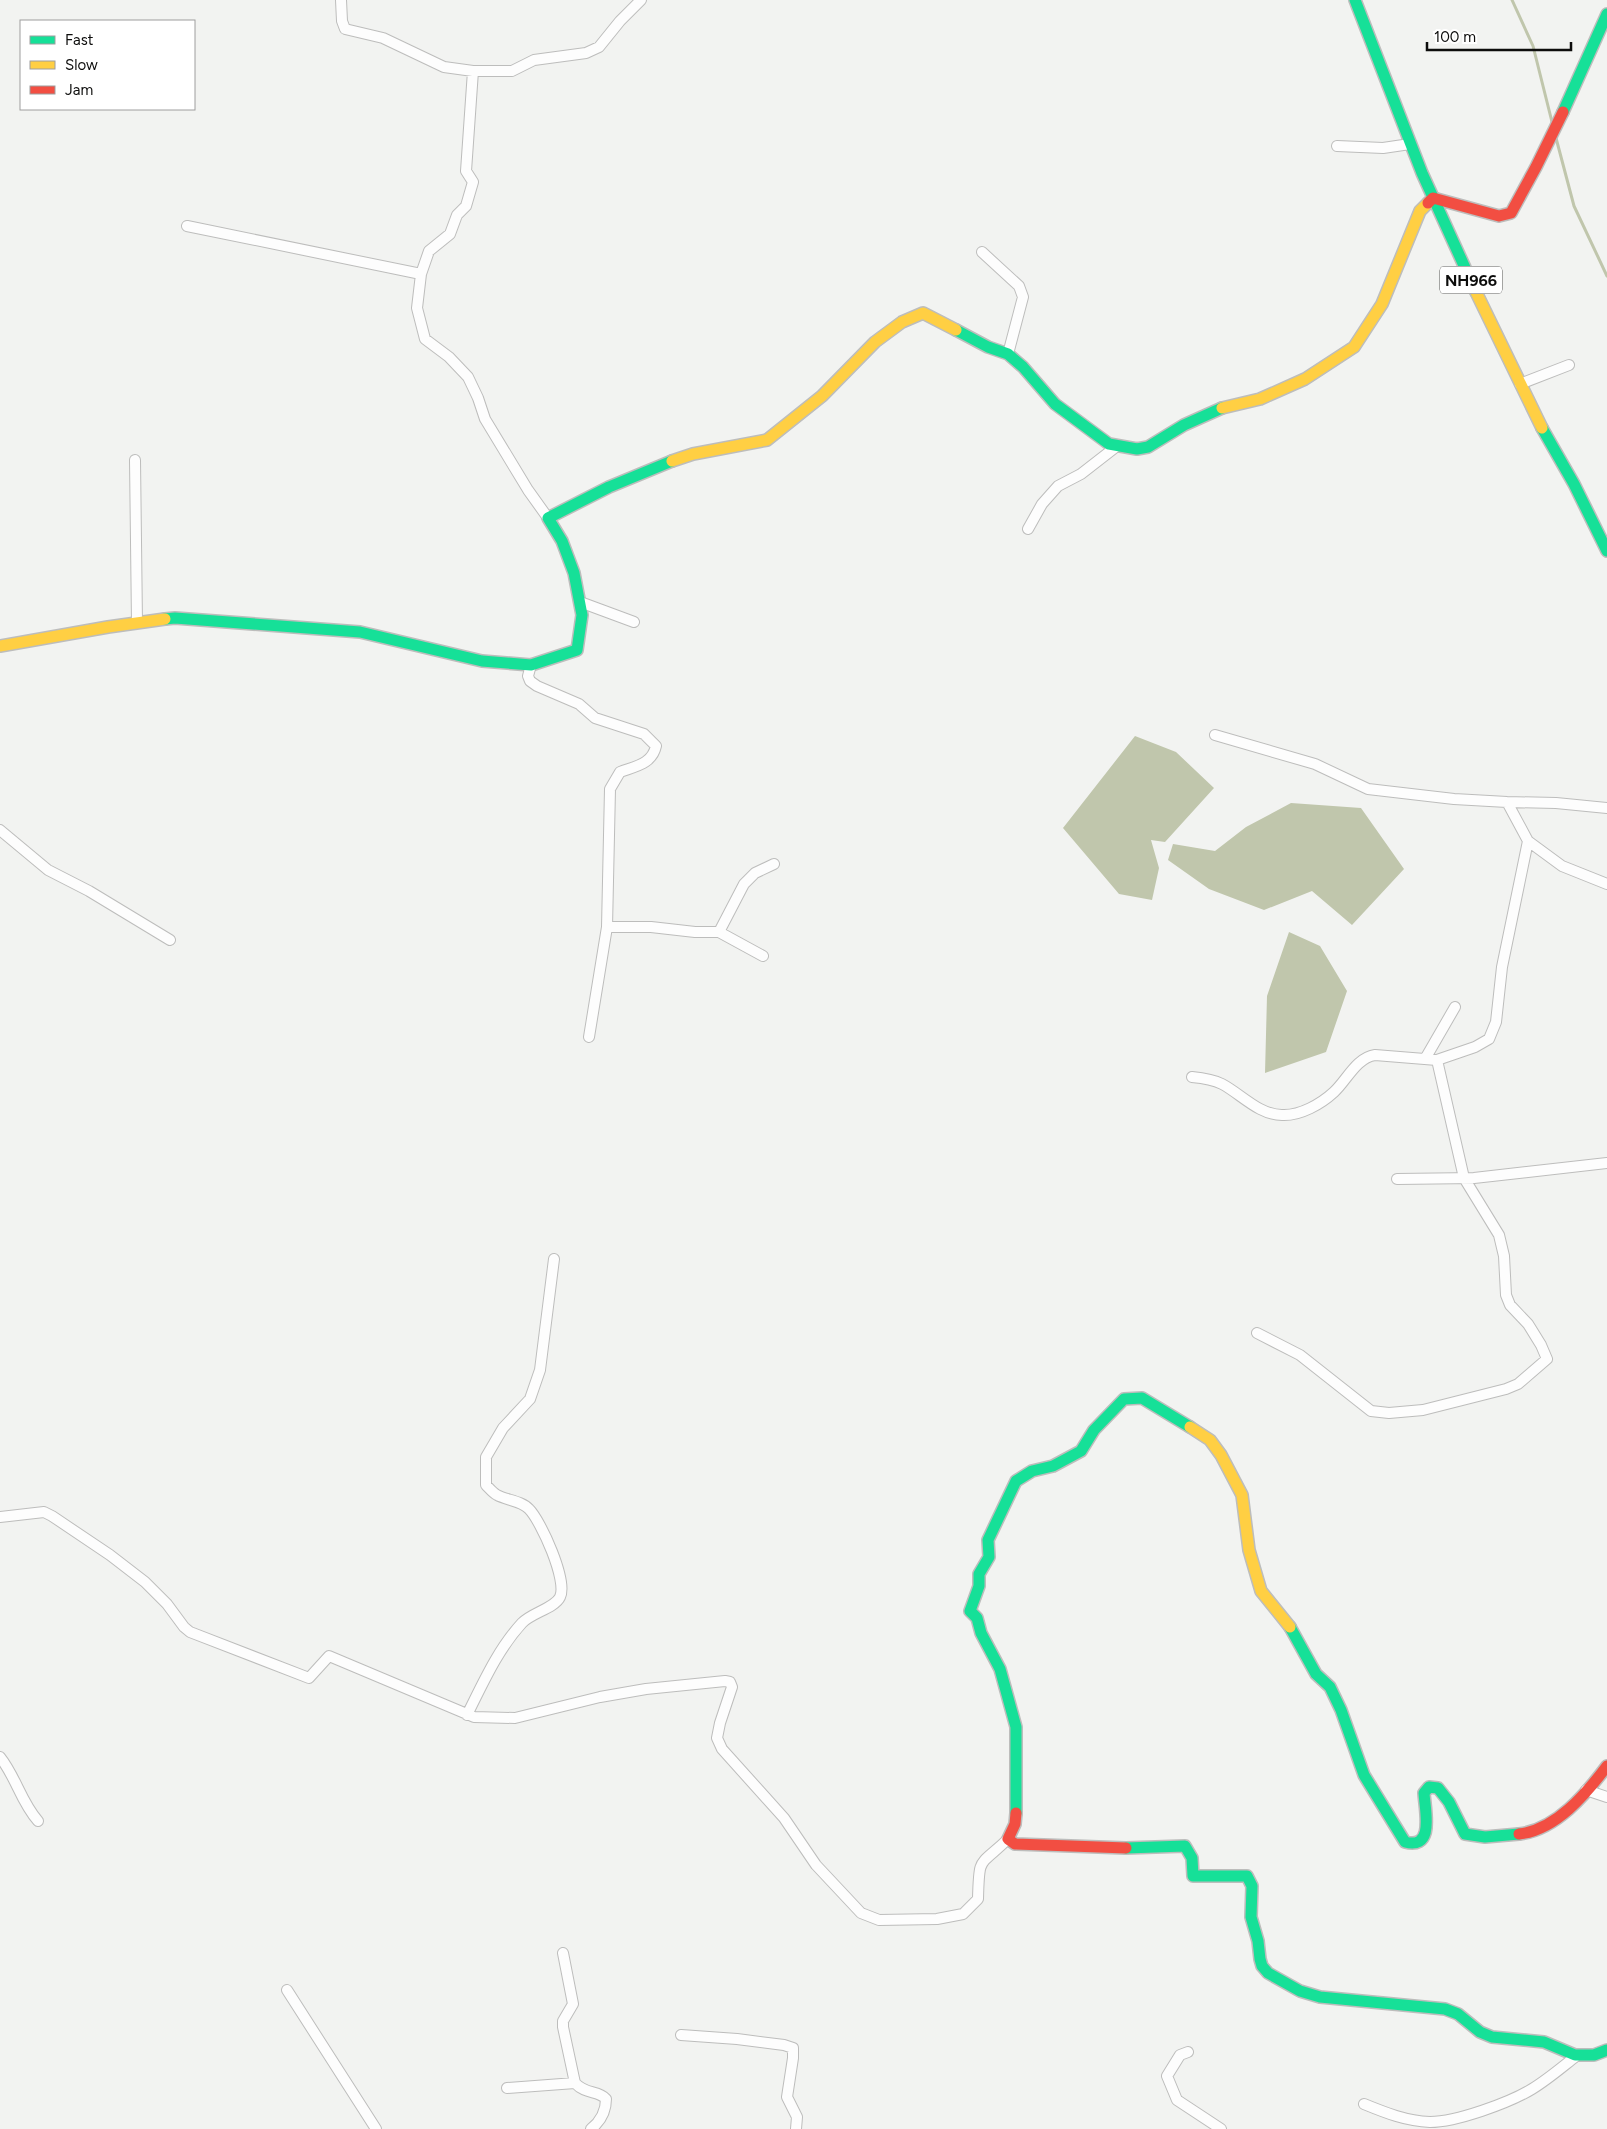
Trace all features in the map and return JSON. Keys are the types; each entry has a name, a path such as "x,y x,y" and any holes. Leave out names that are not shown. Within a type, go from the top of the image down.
{"main road":[{"name":"NH966","path":"1355,0 1410,144 1482,306 1544,432 1574,484 1607,552"},
{"path":"0,646 175,618 360,632 482,661 531,665 577,650 582,615 574,573 562,541 548,518 658,465 693,454 767,440 822,396 875,342 902,322 923,313 988,348 1008,354 1023,367 1055,404 1109,444 1137,449 1148,447 1193,421 1219,409 1260,400 1305,379 1354,347 1382,304 1420,211 1433,198 1499,216 1511,213 1560,123 1601,24 1607,14"},
{"path":"1607,1766 1586,1790 1545,1828 1531,1834 1489,1839 1465,1834 1449,1802 1438,1788 1429,1787 1424,1793 1427,1830 1425,1837 1419,1843 1410,1844 1405,1842 1364,1775 1341,1710 1330,1687 1316,1674 1286,1620 1261,1591 1249,1550 1242,1495 1221,1455 1210,1440 1142,1398 1124,1399 1094,1430 1081,1451 1053,1466 1032,1471 1016,1481 988,1540 989,1557 979,1574 979,1586 970,1611 977,1618 980,1632 1000,1669 1016,1727 1017,1808 1015,1824 1008,1839 1015,1844 1080,1845 1111,1848 1185,1846 1192,1858 1193,1876 1246,1876 1250,1879 1253,1893 1252,1923 1258,1939 1260,1962 1265,1972 1287,1985 1317,1997 1339,2001 1364,2001 1393,2006 1450,2010 1463,2017 1481,2033 1490,2036 1535,2040 1558,2048 1574,2057 1596,2055 1607,2050"}],"street":[{"path":"341,0 342,21 345,29 383,38 444,67 473,71 512,71 534,60 586,53 599,47 620,21 641,0"},
{"path":"473,71 466,171 472,182 466,206 457,216 450,234 429,251 422,274 417,308 425,339 449,357 468,377 485,419 528,490 548,518"},
{"path":"1337,146 1383,148 1410,144"},
{"path":"187,226 422,274"},
{"path":"982,252 1019,286 1023,297 1008,354"},
{"path":"1520,384 1569,366"},
{"path":"1028,529 1042,504 1058,486 1081,474 1117,446"},
{"path":"135,460 137,623"},
{"path":"580,602 634,622"},
{"path":"531,665 528,676 530,681 537,686 579,704 595,718 644,734 656,746 654,755 644,764 620,772 610,789 607,927 589,1037"},
{"path":"1215,735 1315,764 1368,789 1426,796 1507,802 1556,803 1607,808"},
{"path":"1507,802 1528,841 1562,866 1607,884"},
{"path":"0,830 48,870 89,891 170,940"},
{"path":"1192,1077 1205,1078 1221,1083 1257,1108 1282,1115 1309,1110 1334,1093 1366,1056 1375,1055 1437,1060 1475,1047 1489,1039 1496,1022 1502,967 1528,841"},
{"path":"718,932 744,884 755,873 774,864"},
{"path":"607,927 650,927 696,932 718,932 763,956"},
{"path":"1425,1059 1455,1007"},
{"path":"1257,1333 1300,1355 1371,1412 1390,1413 1423,1410 1506,1389 1518,1384 1546,1359 1528,1324 1510,1305 1506,1295 1504,1256 1499,1235 1464,1178 1437,1060"},
{"path":"1397,1179 1464,1178 1607,1163"},
{"path":"467,1715 504,1645 524,1621 554,1603 560,1597 562,1582 551,1548 528,1508 496,1495 486,1485 484,1475 486,1457 503,1428 530,1399 540,1370 554,1259"},
{"path":"0,1517 44,1512 52,1516 110,1555 145,1582 167,1604 190,1632 309,1678 329,1656 474,1718 515,1718 600,1697 646,1689 725,1680 730,1682 732,1687 717,1738 722,1749 784,1818 816,1864 861,1913 879,1920 937,1919 963,1914 978,1899 978,1868 983,1860 1008,1839"},
{"path":"0,1757 12,1773 29,1810 38,1821"},
{"path":"1586,1790 1607,1797"},
{"path":"563,1953 573,2004 563,2021 563,2027 575,2083 581,2090 603,2095 606,2098 605,2111 598,2123 591,2129"},
{"path":"287,1990 376,2129"},
{"path":"681,2035 737,2039 784,2045 793,2048 787,2097 797,2117 796,2129"},
{"path":"1188,2052 1180,2055 1167,2076 1177,2100 1222,2129"},
{"path":"1364,2104 1392,2116 1429,2122 1445,2121 1473,2113 1530,2090 1554,2074 1574,2057"},
{"path":"507,2088 575,2083"}],"shaded area":[{"path":"1135,736 1176,752 1214,788 1165,842 1151,840 1159,868 1152,900 1119,894 1063,828"},
{"path":"1291,803 1361,808 1404,869 1352,925 1312,891 1264,910 1209,889 1168,860 1173,844 1215,851 1246,827"},
{"path":"1289,932 1320,946 1347,991 1326,1052 1265,1073 1267,996"}],"waterway":[{"path":"1512,0 1533,46 1552,122"},
{"path":"1556,138 1574,206 1607,276"}],"traffic: fast":[{"path":"1355,0 1422,173 1476,292"},
{"path":"1563,112 1607,14"},
{"path":"956,330 988,347 1008,354 1023,367 1055,404 1109,444 1137,449 1148,447 1184,425 1222,408"},
{"path":"1542,428 1574,484 1607,551"},
{"path":"165,619 175,618 360,632 482,661 531,665 577,650 582,615 574,573 562,541 548,518 609,487 672,461"},
{"path":"1016,1813 1016,1727 1000,1669 981,1633 977,1618 970,1611 979,1586 979,1574 989,1557 988,1540 1016,1481 1032,1471 1053,1466 1081,1451 1094,1430 1124,1399 1142,1398 1190,1427"},
{"path":"1290,1627 1316,1674 1330,1687 1341,1710 1364,1775 1405,1842 1414,1843 1421,1840 1424,1835 1426,1827 1424,1793 1429,1787 1438,1788 1449,1802 1465,1834 1485,1837 1519,1834"},
{"path":"1126,1848 1185,1846 1192,1858 1193,1876 1247,1876 1252,1886 1251,1917 1258,1941 1262,1966 1268,1973 1300,1991 1320,1997 1445,2009 1458,2014 1480,2032 1492,2037 1544,2042 1575,2055 1594,2055 1607,2050"}],"traffic: slow":[{"path":"1222,408 1260,399 1305,379 1354,347 1382,304 1420,211 1428,203"},
{"path":"1476,292 1542,428"},
{"path":"672,461 693,454 767,440 822,396 875,342 902,322 923,313 956,330"},
{"path":"0,646 165,619"},
{"path":"1190,1427 1210,1440 1221,1455 1242,1495 1249,1550 1261,1591 1290,1627"}],"traffic: jam":[{"path":"1428,203 1433,198 1499,216 1511,213 1563,112"},
{"path":"1519,1834 1533,1831 1558,1818 1580,1799 1607,1766"},
{"path":"1016,1813 1015,1824 1008,1839 1015,1844 1126,1848"}]}
